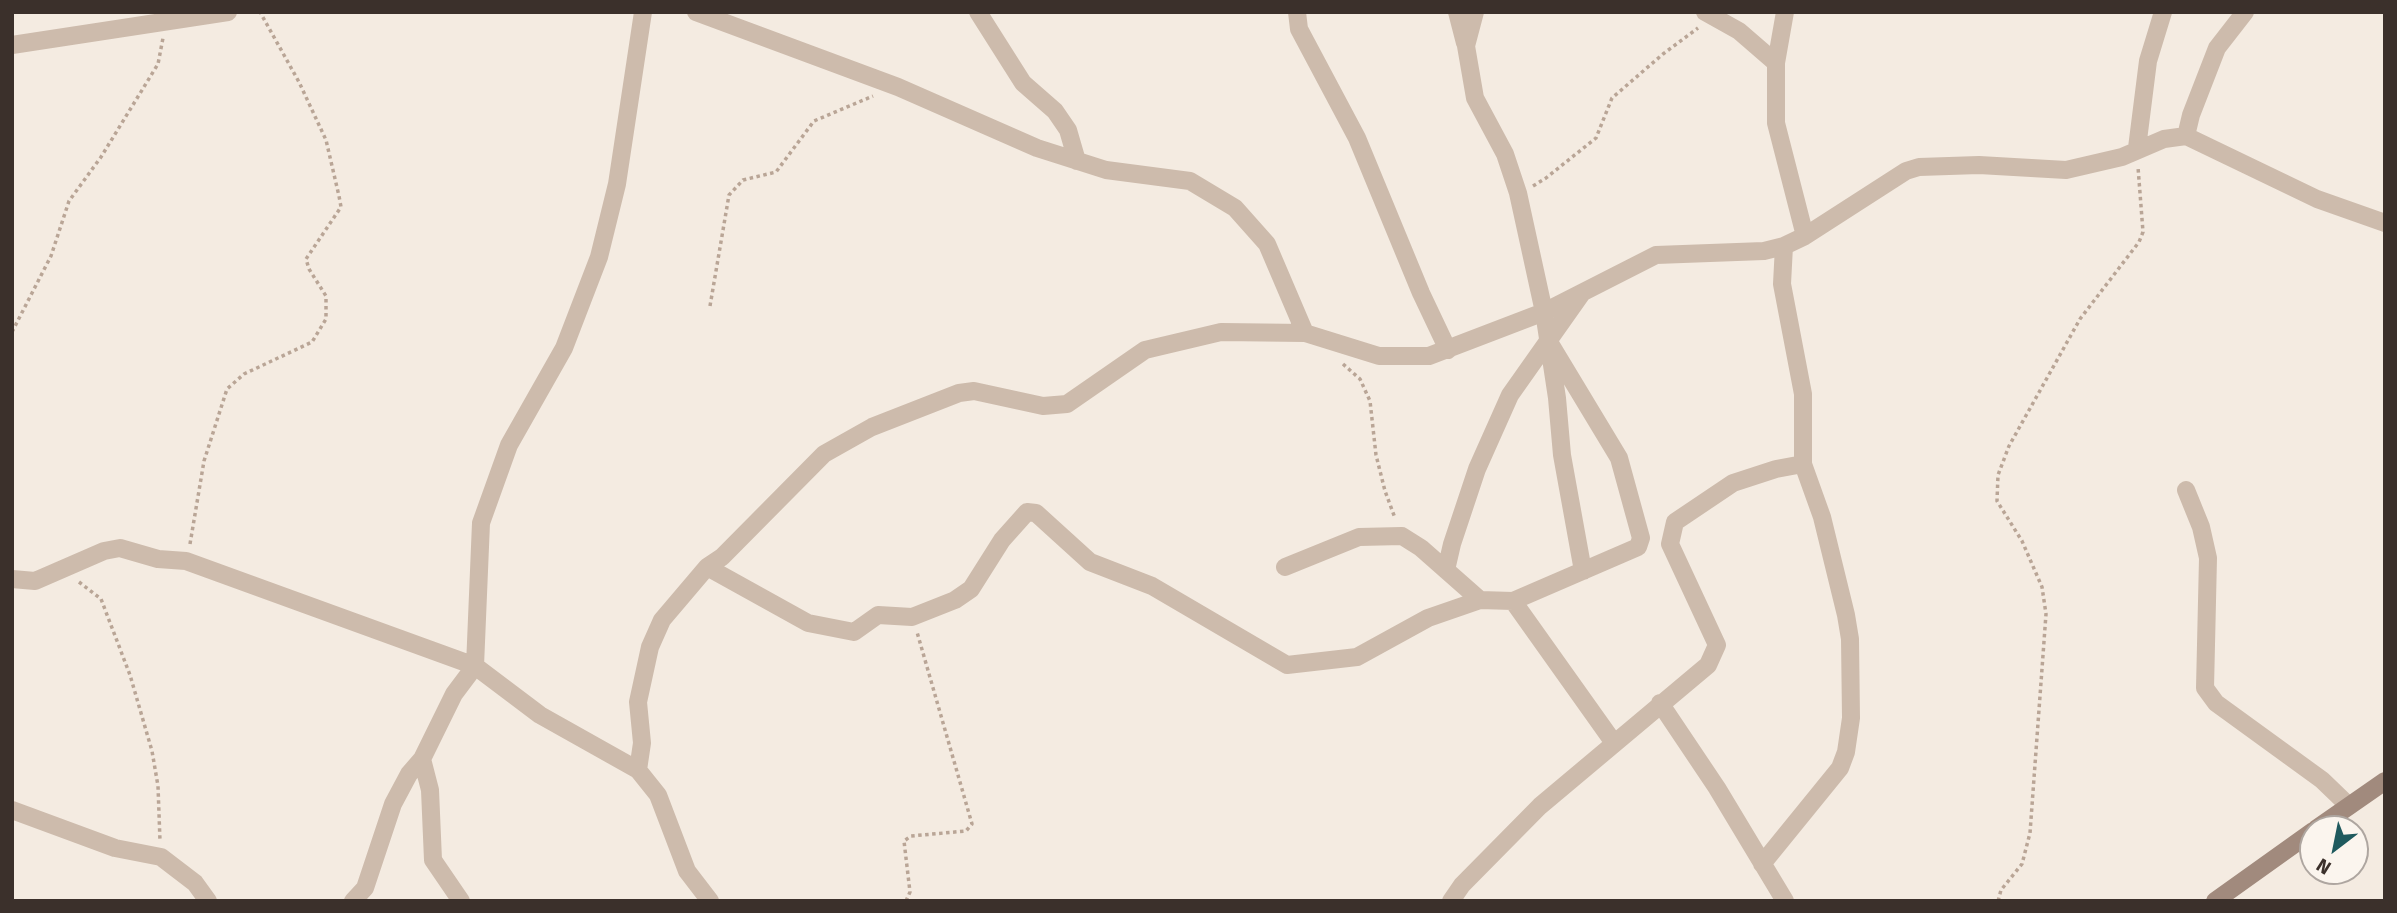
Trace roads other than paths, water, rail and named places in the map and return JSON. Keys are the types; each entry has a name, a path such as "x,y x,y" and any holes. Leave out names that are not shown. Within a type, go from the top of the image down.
{"street":[{"path":"12,45 228,12"},
{"path":"353,901 365,888 393,804 409,774 422,759 454,694 475,666 481,523 509,445 564,348 599,257 617,184 643,12"},
{"path":"696,12 898,87 1037,148 1106,170 1190,181 1235,208 1267,244 1305,333"},
{"path":"978,12 1023,83 1055,111 1068,130 1077,161"},
{"path":"1297,12 1300,29 1357,138 1421,293 1448,350"},
{"path":"1457,12 1475,98 1505,154 1518,193 1544,312 1562,454 1583,571"},
{"path":"1466,46 1475,12"},
{"path":"1785,12 1776,63 1776,123 1805,236"},
{"path":"2137,149 2148,61 2163,12"},
{"path":"2186,136 2191,115 2217,48 2245,12"},
{"path":"1710,14 1740,31 1776,63"},
{"path":"638,770 642,743 638,702 650,647 662,620 707,567 722,557 824,454 872,427 959,393 974,391 1043,406 1066,404 1145,350 1221,332 1305,333 1379,356 1429,356 1544,312 1656,255 1764,251 1784,246 1805,236 1906,172 1919,167 1979,165 2066,170 2122,157 2164,139 2186,136 2317,200 2385,223"},
{"path":"1762,864 1840,768 1846,752 1851,718 1850,639 1846,615 1822,517 1802,464 1802,394 1782,284 1784,246"},
{"path":"1447,570 1452,544 1477,469 1510,395 1584,291"},
{"path":"707,567 808,623 854,632 878,615 912,617 955,600 971,589 1002,540 1027,512 1036,513 1090,562 1152,586 1287,665 1357,657 1428,618 1480,600 1513,601 1638,548 1641,538 1619,458 1549,342"},
{"path":"1451,901 1462,885 1540,806 1708,665 1717,645 1670,544 1675,522 1733,483 1802,464"},
{"path":"2186,490 2201,527 2208,558 2205,688 2216,703 2322,780 2349,806"},
{"path":"1285,567 1359,537 1402,536 1421,548 1480,600"},
{"path":"12,579 35,581 104,551 120,548 158,559 187,561 475,666 540,715 638,770 658,795 687,871 710,901"},
{"path":"1513,601 1614,743"},
{"path":"1660,703 1717,788 1785,901"},
{"path":"422,759 430,790 433,860 461,901"},
{"path":"2336,815 2385,781"},
{"path":"12,810 115,848 161,857 195,883 208,901"},
{"path":"2215,901 2299,841"}]}
